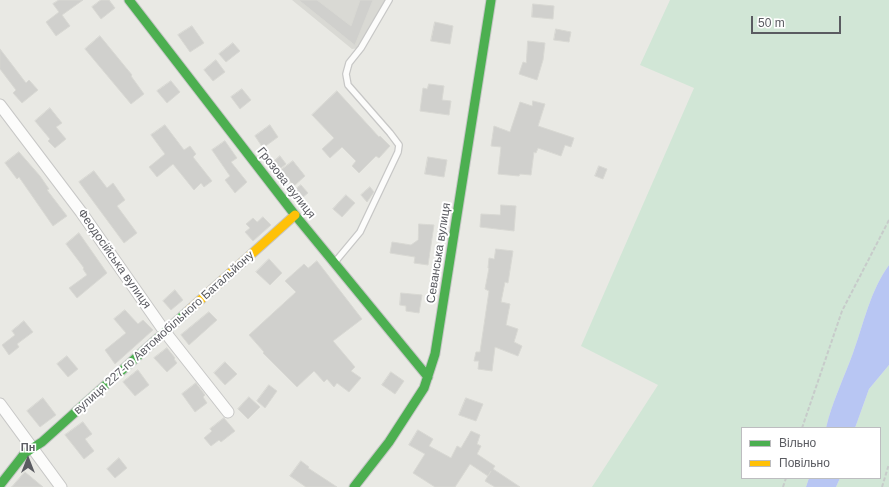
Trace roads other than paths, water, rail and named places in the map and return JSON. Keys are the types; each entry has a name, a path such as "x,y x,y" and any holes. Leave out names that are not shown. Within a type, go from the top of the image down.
{"street":[{"name":"Грозова вулиця","path":"129,0 295,215 428,377"},
{"name":"Севанська вулиця","path":"354,487 412,408 424,388 435,354 491,0"},
{"name":"Феодосійська вулиця","path":"0,105 81,212 165,332 228,412"},
{"name":"вулиця 227-го Автомобільного Батальйону","path":"0,485 20,459 42,442 295,215"},
{"path":"0,404 60,487"}],"lane":[{"path":"334,263 360,232 398,152 399,145 386,127 348,85 346,74 349,63 361,48 389,0"}],"water":[{"path":"889,265 889,365 869,389 855,427 826,427 831,409 853,353 872,296 882,275"},
{"path":"809,479 840,479 836,487 806,487"}]}
